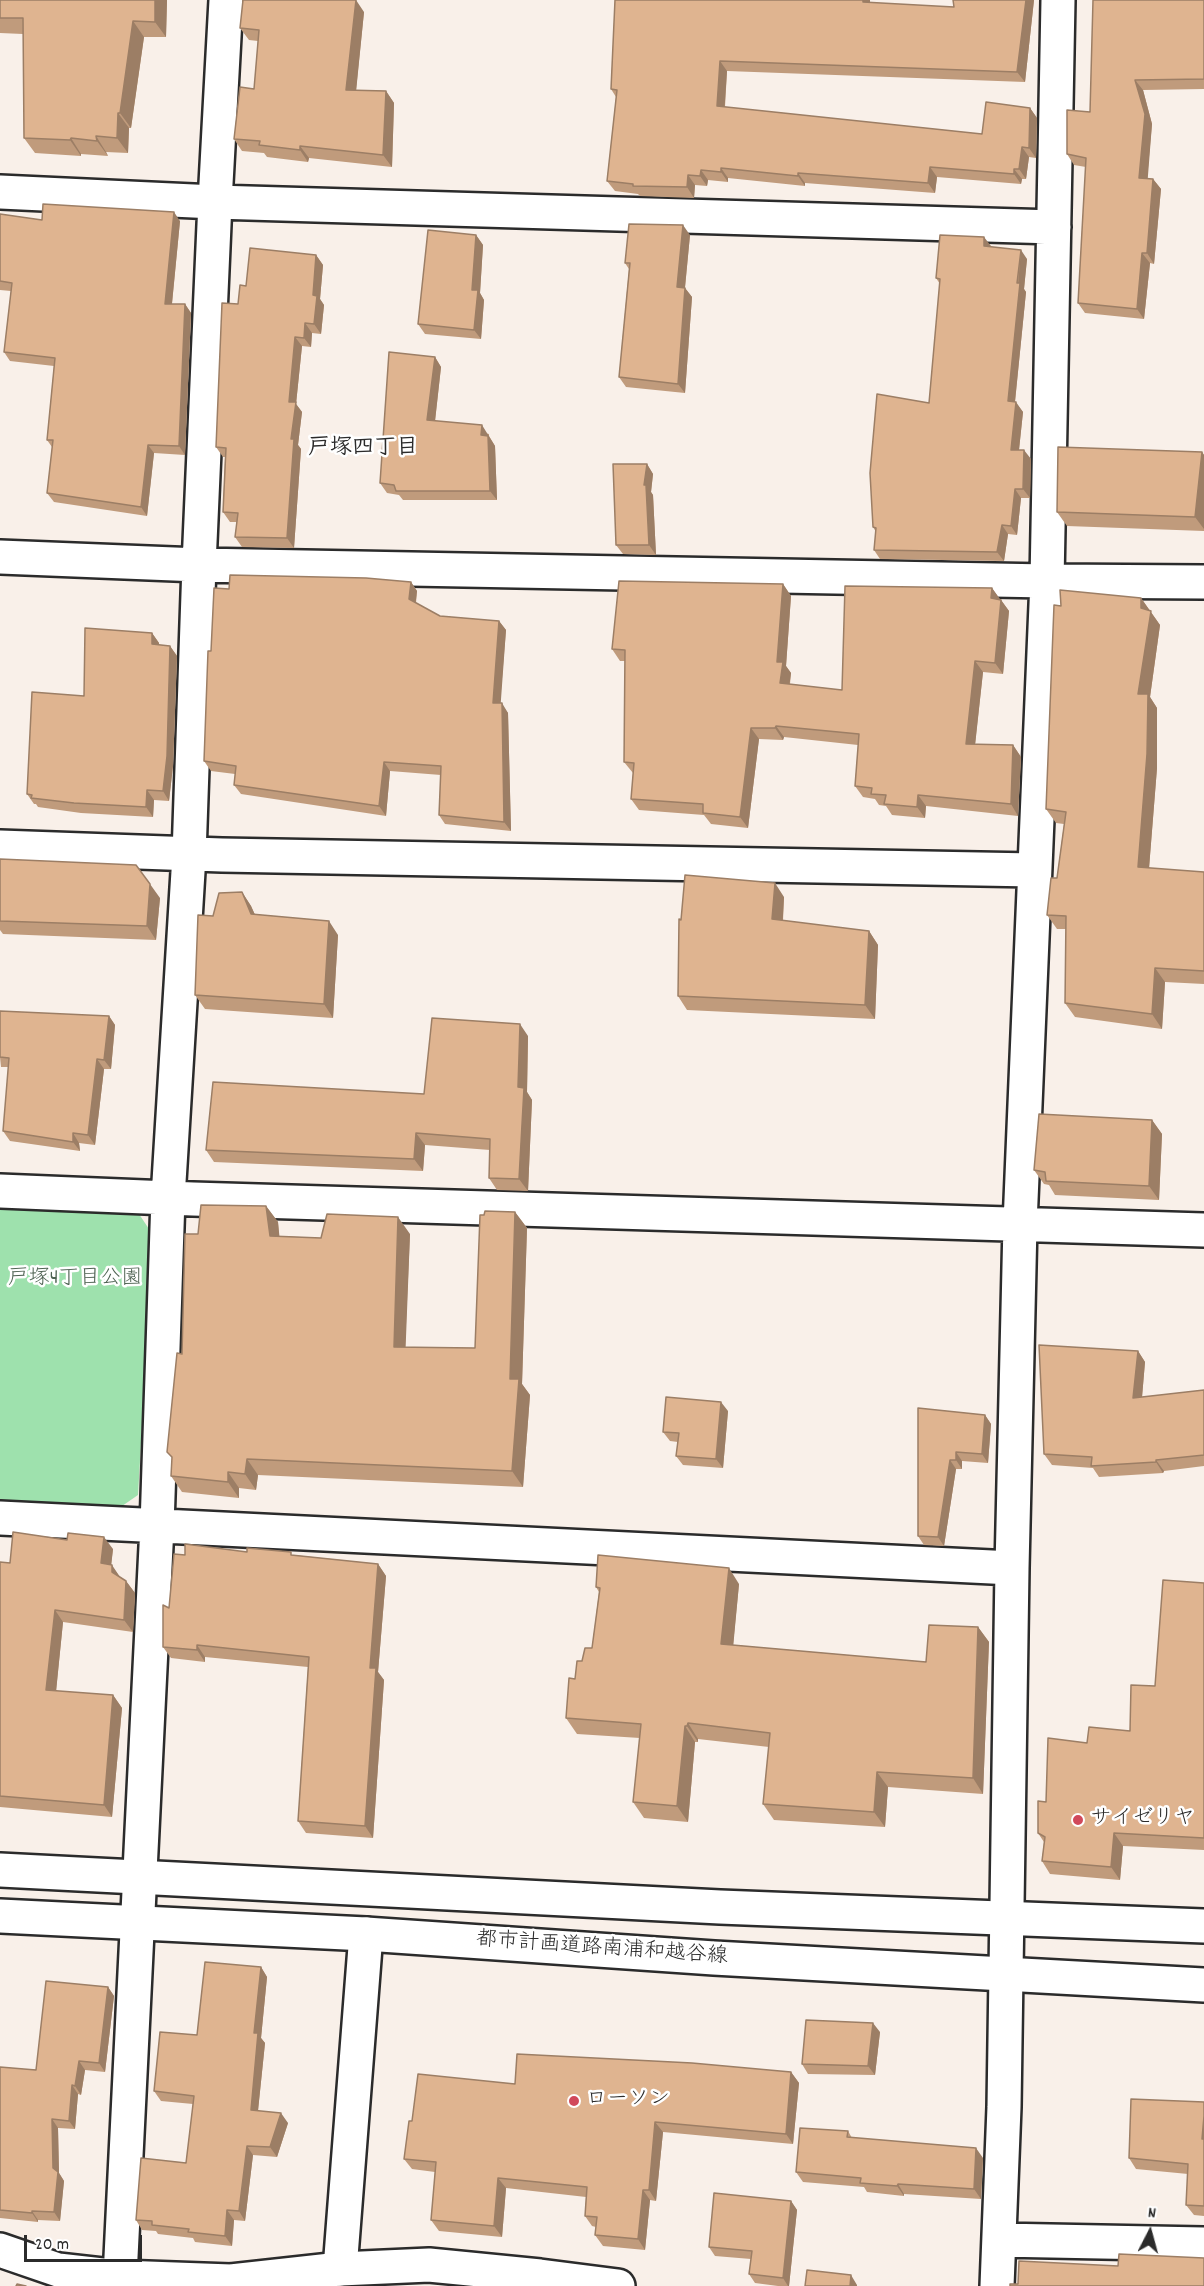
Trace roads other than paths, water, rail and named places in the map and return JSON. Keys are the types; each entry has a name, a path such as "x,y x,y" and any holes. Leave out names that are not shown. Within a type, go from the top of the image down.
{"street":[{"path":"120,2277 157,1527 168,1198 189,855 199,565 226,0"},
{"path":"997,2286 1004,2107 1020,1224 1047,581 1058,0"},
{"path":"0,192 215,202 1054,228"},
{"path":"0,557 199,565 1204,582"},
{"path":"0,847 189,855 1034,870"},
{"path":"0,1191 1204,1230"},
{"path":"0,1518 1012,1568"},
{"path":"0,1869 720,1907 1204,1926"},
{"name":"都市計画道路南浦和越谷線","path":"0,1916 366,1934 714,1958 1204,1985"},
{"path":"340,2269 366,1934"},
{"path":"999,2240 1204,2244"},
{"path":"0,2250 58,2270 120,2277 231,2281 340,2269 429,2265 618,2286"}],"place":[{"name":"サイゼリヤ","path":"1078,1820"},
{"name":"ローソン","path":"574,2101"}],"district":[{"name":"戸塚四丁目","path":"363,450"}],"park label":[{"name":"戸塚4丁目公園","path":"75,1280"}]}
